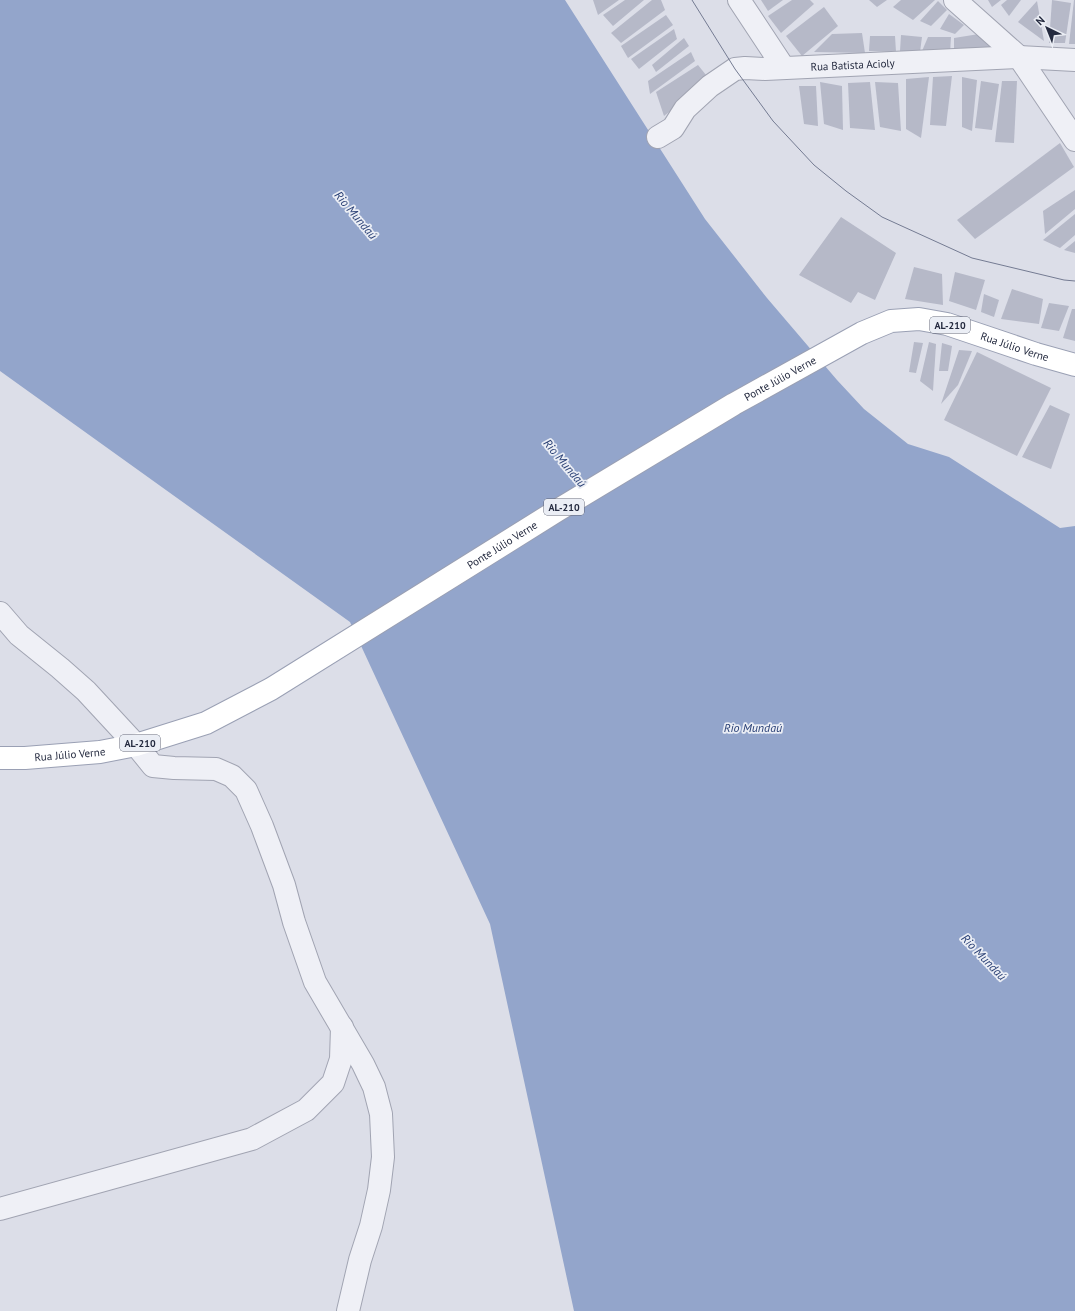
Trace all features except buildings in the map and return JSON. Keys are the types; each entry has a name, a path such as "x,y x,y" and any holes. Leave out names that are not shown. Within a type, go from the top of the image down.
{"main road":[{"name":"Rua Júlio Verne","path":"862,333 891,321 919,319 947,324 1036,354 1075,365"},
{"name":"Ponte Júlio Verne","path":"271,689 612,477 734,404 862,333"},
{"name":"Rua Júlio Verne","path":"0,758 26,758 100,752 136,745 206,722 271,689"}],"street":[{"path":"738,0 784,68"},
{"path":"955,0 1018,57 1075,140"},
{"name":"Rua Batista Acioly","path":"658,137 673,128 685,109 710,86 735,69 765,69 1018,57 1075,60"},
{"path":"0,613 19,636 60,668 86,691 136,745 153,766 216,769 232,776 246,790 262,826 284,885 294,922 316,982 363,1064 374,1087 381,1114 383,1157 379,1190 348,1311"},
{"path":"0,1209 252,1139 306,1110 332,1083 341,1059 342,1027"}],"water":[{"name":"Rio Mundaú","path":"0,0 565,0 705,219 767,298 837,380 864,409 908,444 949,457 1060,528 1075,526 1075,1311 574,1311 490,924 350,622 0,371"}],"tram line":[{"path":"692,0 735,69 773,121 814,165 846,191 882,217 972,258 1064,280 1075,281"}]}
